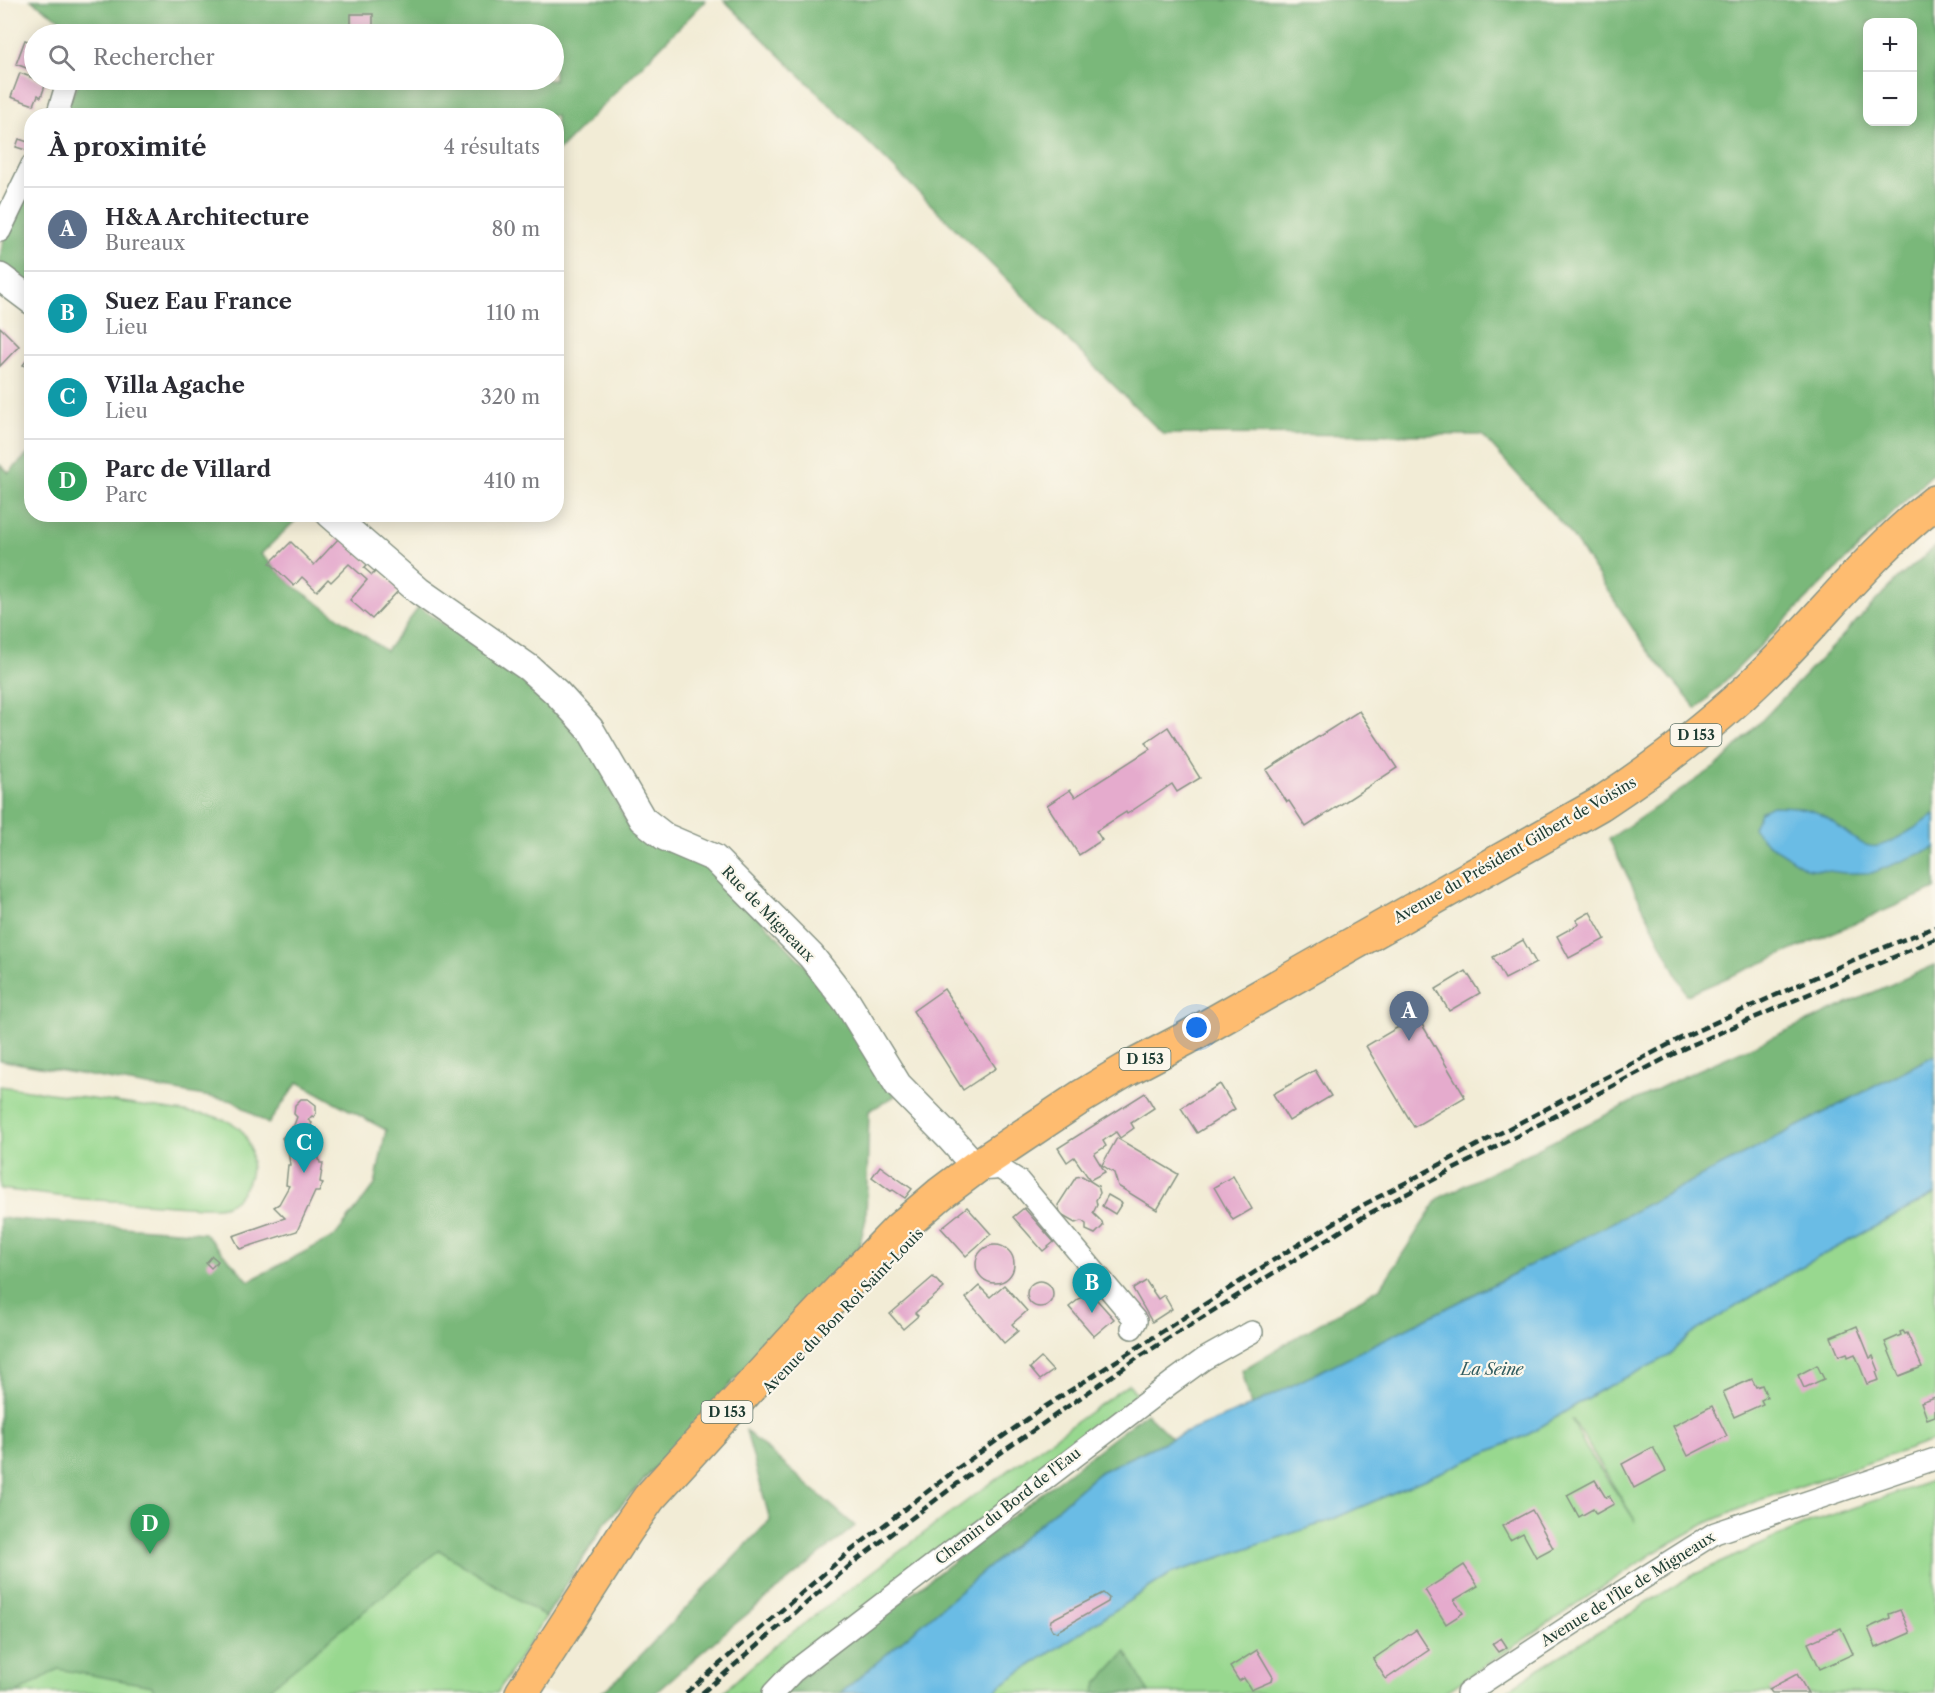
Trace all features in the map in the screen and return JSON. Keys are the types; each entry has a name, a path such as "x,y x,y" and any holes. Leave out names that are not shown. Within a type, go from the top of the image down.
{"main road":[{"name":"Avenue du Président Gilbert de Voisins","path":"986,1167 1081,1097 1600,804 1673,753 1765,674 1876,554 1935,502"},
{"name":"Avenue du Bon Roi Saint-Louis","path":"523,1693 645,1525 675,1489 902,1247 986,1167"}],"street":[{"path":"59,108 64,90"},
{"path":"0,231 24,182"},
{"path":"0,277 24,295"},
{"name":"Rue de Migneaux","path":"339,522 419,591 529,668 557,693 590,729 642,819 665,837 714,858 811,956 847,1002 898,1085 950,1138 986,1167"},
{"path":"986,1167 1018,1180 1136,1321 1132,1328"},
{"name":"Chemin du Bord de l'Eau","path":"773,1693 793,1672 1124,1418 1204,1359 1252,1332"},
{"name":"Avenue de l'Île de Migneaux","path":"1467,1693 1614,1596 1715,1533 1935,1458"}],"green space":[{"path":"31,0 706,0 564,145 564,108 66,108 75,90 564,90 564,24 67,24"},
{"path":"724,0 1935,0 1935,471 1697,709 1647,650 1570,533 1482,435 1163,434"},
{"path":"24,193 24,283 0,265 6,231"},
{"path":"24,458 24,522 294,522 261,554 294,586 386,651 419,607 517,675 563,718 613,782 609,786 631,832 715,870 820,982 895,1096 869,1111 866,1219 857,1255 766,1345 604,1524 546,1617 439,1550 264,1693 154,1693 152,1686 58,1669 17,1693 0,1693 0,1218 204,1233 249,1281 335,1236 375,1185 386,1130 298,1082 268,1124 233,1101 0,1060 0,465 9,473"},
{"path":"1935,547 1935,889 1687,995 1609,839 1721,763 1894,582"},
{"path":"1935,965 1935,1055 1469,1297 1251,1406 1242,1370 1381,1287 1439,1198 1678,1079"},
{"path":"0,1086 213,1116 227,1121 239,1128 250,1147 251,1170 248,1181 243,1191 235,1199 220,1207 83,1199 0,1189"},
{"path":"1935,1194 1935,1440 1760,1500 1705,1524 1655,1552 1444,1693 993,1693 1002,1684 1170,1574 1326,1522 1529,1434 1597,1392 1669,1356 1691,1334 1797,1269","holes":["1573,1420 1636,1522 1584,1445"]},
{"path":"1129,1384 1139,1397 765,1686 759,1693 722,1693 773,1647 980,1491"},
{"path":"1146,1413 1172,1438 1100,1472 841,1693 782,1693"},
{"path":"746,1431 855,1526 724,1633 655,1693 601,1693 621,1676 770,1520"},
{"path":"660,1463 604,1524 497,1693 0,1693 0,1535"},
{"path":"1935,1480 1935,1693 1504,1693 1540,1668 1691,1576 1811,1522"},
{"path":"1126,1652 1149,1693 1094,1693 1097,1684"}],"water":[{"path":"1772,806 1816,812 1856,840 1871,846 1892,841 1935,815 1935,848 1872,873 1844,873 1806,868 1767,843 1753,828 1760,812"},
{"name":"La Seine","path":"1935,1055 1935,1194 1797,1269 1691,1334 1669,1356 1597,1392 1529,1434 1326,1522 1170,1574 1002,1684 993,1693 841,1693 1100,1472 1172,1438 1251,1406 1469,1297"}],"building":[{"path":"351,14 373,14 373,24 351,24"},
{"path":"24,43 24,67 16,64"},
{"path":"20,73 24,75 24,90 44,90 41,97 38,95 34,105 11,97"},
{"path":"19,139 24,141 24,149 16,147"},
{"path":"0,327 19,346 0,366"},
{"path":"340,537 369,563 364,568 372,575 377,570 399,590 372,619 350,600 367,580 349,564 331,582 328,579 317,591 302,577 294,586 270,563 291,542 314,565"},
{"path":"1359,711 1397,768 1306,827 1266,770"},
{"path":"1168,727 1200,778 1177,792 1172,784 1127,814 1126,812 1096,831 1102,840 1079,855 1047,805 1070,790 1075,797 1150,749 1146,742"},
{"path":"1590,912 1605,939 1569,958 1557,936 1579,924 1576,920"},
{"path":"1523,940 1536,963 1505,979 1493,957"},
{"path":"1466,971 1480,993 1449,1011 1436,989"},
{"path":"944,989 996,1068 963,1090 913,1011"},
{"path":"1417,1016 1465,1097 1414,1127 1366,1046"},
{"path":"1315,1070 1331,1096 1289,1121 1273,1094"},
{"path":"1220,1084 1235,1109 1197,1133 1181,1108"},
{"path":"1145,1093 1154,1108 1131,1123 1134,1128 1120,1138 1116,1132 1103,1141 1106,1146 1094,1154 1105,1172 1090,1180 1074,1157 1067,1162 1058,1148"},
{"path":"301,1099 308,1099 316,1105 314,1117 308,1120 312,1123 320,1163 323,1163 320,1182 323,1183 319,1192 315,1192 297,1231 240,1249 233,1236 285,1218 274,1207 279,1204 289,1186 286,1185 288,1165 290,1165 288,1150 282,1138 294,1125 297,1117 294,1114 295,1105"},
{"path":"1117,1138 1178,1174 1157,1210 1118,1186 1114,1173 1102,1165"},
{"path":"880,1166 912,1189 905,1198 872,1177"},
{"path":"1082,1176 1098,1186 1100,1193 1093,1213 1103,1226 1095,1234 1086,1230 1086,1224 1082,1221 1075,1223 1061,1215 1058,1205 1076,1177"},
{"path":"1233,1176 1252,1209 1233,1220 1214,1187"},
{"path":"1108,1195 1122,1203 1115,1214 1102,1206"},
{"path":"967,1207 991,1234 966,1256 941,1228"},
{"path":"1024,1208 1054,1242 1043,1251 1013,1217"},
{"path":"995,1245 1008,1251 1014,1264 1008,1277 995,1283 982,1277 976,1264 982,1251"},
{"path":"212,1256 218,1261 211,1268 206,1263"},
{"path":"933,1277 944,1288 915,1313 918,1316 903,1329 890,1314"},
{"path":"1040,1281 1049,1285 1053,1294 1049,1303 1040,1307 1031,1303 1027,1294 1031,1285"},
{"path":"1146,1281 1158,1299 1164,1295 1172,1309 1152,1322 1133,1289"},
{"path":"1004,1285 1027,1311 1012,1324 1018,1331 1004,1343 966,1298 979,1286 990,1297"},
{"path":"1089,1291 1114,1319 1094,1336 1069,1307"},
{"path":"1857,1326 1870,1358 1873,1356 1879,1371 1876,1372 1879,1380 1867,1384 1855,1354 1848,1357 1847,1353 1839,1356 1831,1337"},
{"path":"1900,1332 1907,1333 1922,1367 1899,1376 1885,1342 1901,1335"},
{"path":"1041,1358 1053,1371 1040,1380 1030,1368"},
{"path":"1817,1365 1824,1379 1804,1388 1798,1375"},
{"path":"1752,1379 1756,1387 1762,1385 1767,1397 1761,1400 1763,1404 1734,1417 1723,1392"},
{"path":"1935,1397 1935,1416 1927,1419 1921,1402"},
{"path":"1712,1406 1727,1436 1688,1456 1673,1426"},
{"path":"1653,1447 1666,1471 1634,1488 1622,1464"},
{"path":"1595,1480 1606,1498 1609,1496 1614,1504 1596,1514 1593,1509 1579,1517 1567,1495"},
{"path":"1532,1510 1553,1548 1536,1557 1523,1533 1510,1540 1502,1526"},
{"path":"1464,1565 1478,1586 1454,1600 1463,1613 1446,1624 1425,1590"},
{"path":"1103,1593 1109,1598 1108,1602 1056,1632 1052,1630 1051,1620"},
{"path":"1900,1610 1910,1633 1876,1648 1868,1628 1890,1618 1889,1614"},
{"path":"1841,1628 1853,1654 1820,1669 1808,1643"},
{"path":"1416,1630 1429,1650 1386,1679 1373,1659"},
{"path":"1501,1638 1507,1647 1498,1652 1492,1644"},
{"path":"1257,1650 1273,1677 1272,1681 1251,1690 1244,1678 1239,1681 1230,1667"},
{"path":"1797,1674 1808,1693 1772,1693 1769,1689"}],"railway":[{"path":"686,1693 848,1553 958,1468 1043,1408 1283,1254 1365,1204 1681,1038 1858,958 1935,927"},
{"path":"702,1693 854,1562 966,1477 1139,1357 1368,1214 1685,1048 1935,939"}],"place":[{"name":"H&A Architecture","path":"1409,1041"},
{"name":"Villa Agache","path":"304,1173"},
{"name":"Suez Eau France","path":"1092,1313"},
{"name":"Parc de Villard","path":"150,1554"}]}
